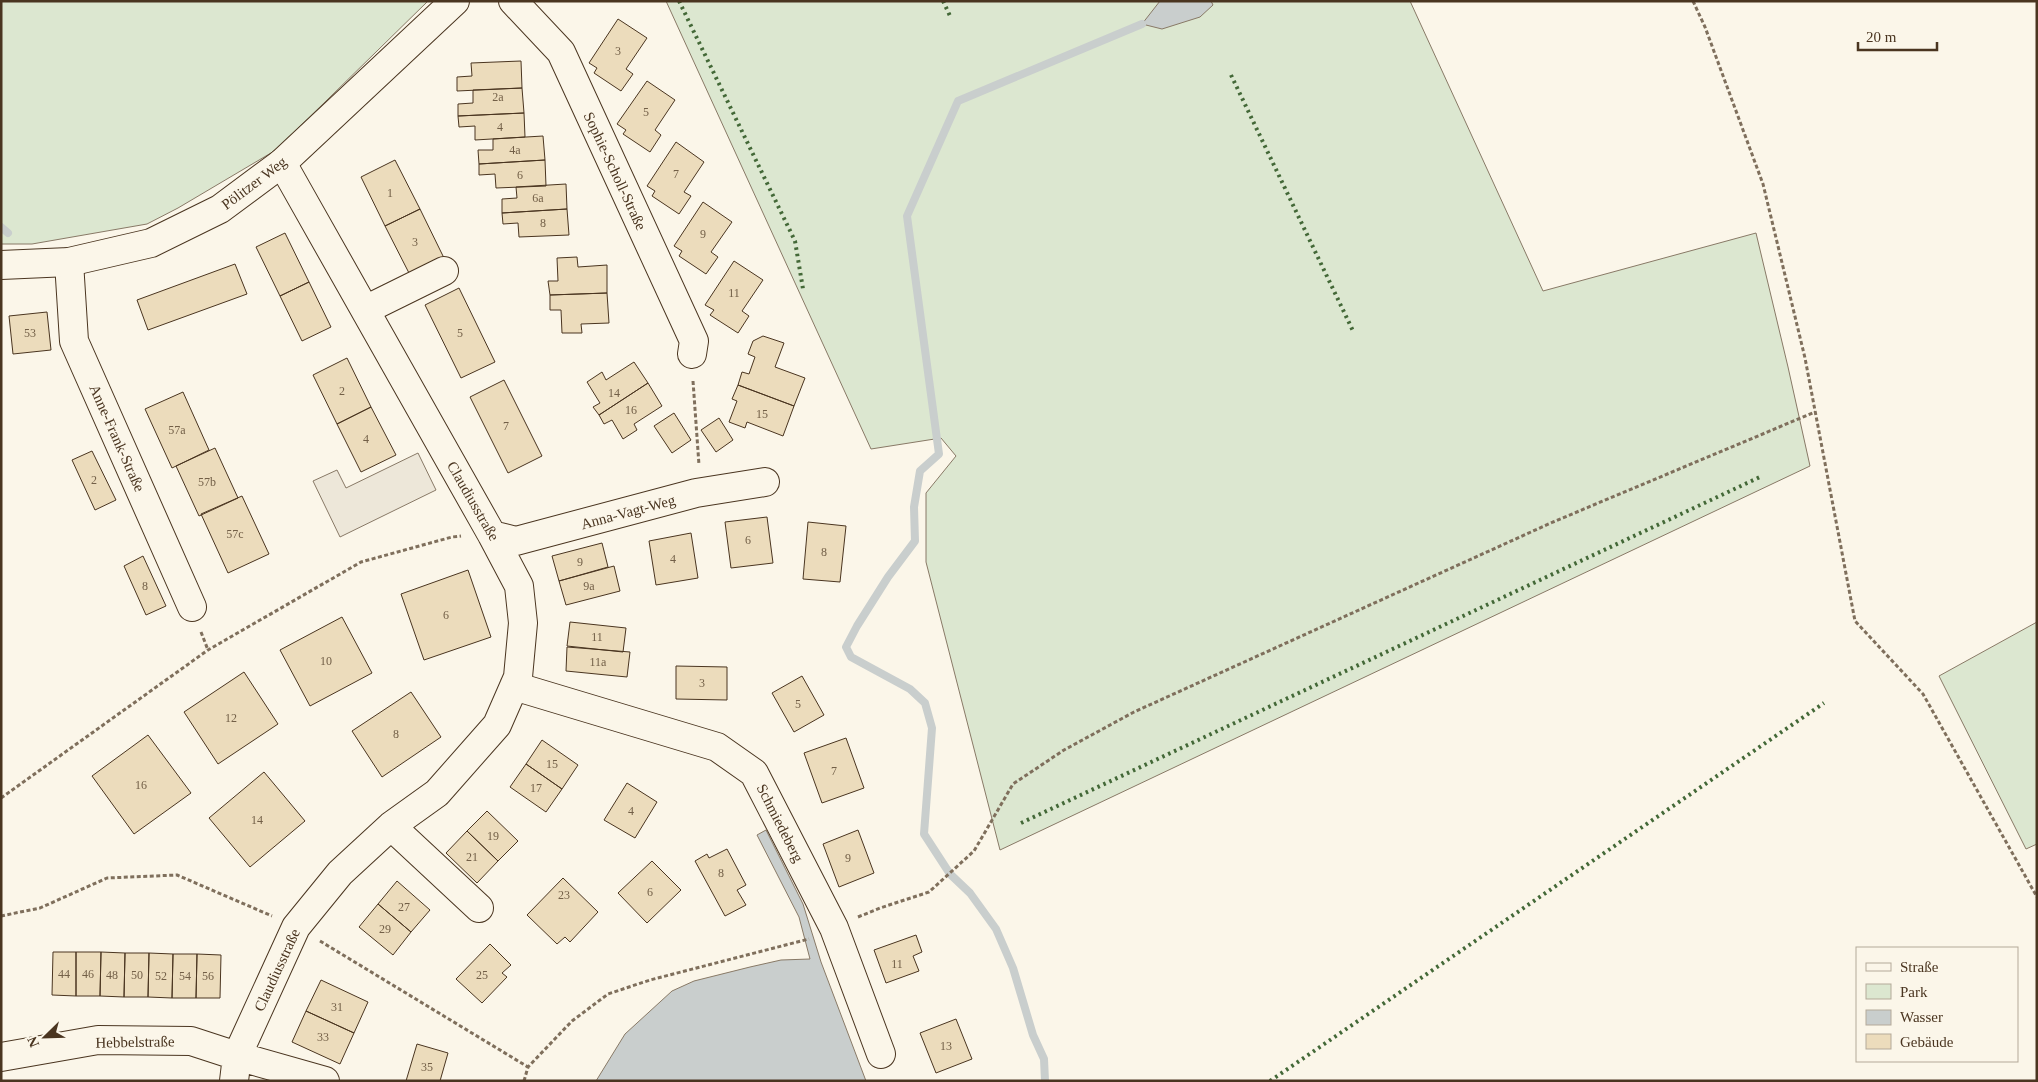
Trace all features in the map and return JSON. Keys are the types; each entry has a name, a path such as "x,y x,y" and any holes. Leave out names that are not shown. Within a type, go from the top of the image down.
{"street":[{"name":"Pölitzer Weg","path":"1,265 69,262 151,242 220,209 282,163 455,1"},
{"name":"Sophie-Scholl-Straße","path":"513,1 561,52 694,341 692,354"},
{"name":"Claudiusstraße","path":"236,1069 296,927 340,873 391,826 437,793 497,725 518,677 523,623 519,586 282,163"},
{"name":"Anne-Frank-Straße","path":"69,262 74,341 192,607"},
{"path":"365,310 444,271"},
{"name":"Anna-Vagt-Weg","path":"492,535 516,542 701,493 765,482"},
{"name":"Schmiedeberg","path":"514,686 717,747 754,773 834,928 881,1054"},
{"path":"391,826 479,908"},
{"name":"Hebbelstraße","path":"1,1057 98,1040 190,1041 236,1069"},
{"path":"236,1069 325,1081"}],"path":[{"path":"1693,1 1705,27 1763,184 1805,358 1855,621 1923,694 2037,897"},
{"path":"692,354 701,493"},
{"path":"834,928 880,908 929,892 974,851 1013,784 1064,750 1134,712 1553,522 1815,412"},
{"path":"1,798 208,650 361,562 452,537 492,535"},
{"path":"524,1081 528,1067 572,1021 608,994 650,980 806,940"}],"green space":[{"path":"1,1 428,1 276,150 178,208 147,224 32,244 1,244"},
{"path":"666,1 1410,1 1543,291 1756,233 1810,466 1000,850 926,562 926,493 956,456 941,438 871,449"},
{"path":"2037,622 2037,844 2026,849 1939,676"}],"shaded area":[{"path":"418,453 436,490 340,537 313,481 337,470 346,488"}],"water":[{"path":"1160,1 1211,1 1213,5 1200,17 1162,29 1142,24"},
{"path":"766,830 803,904 821,962 866,1081 596,1081 625,1034 672,991 694,981 750,967 781,960 810,959 799,917 757,835"}],"building":[{"path":"618,19 647,38 626,69 633,74 621,91 594,73 597,68 589,63"},
{"path":"521,61 522,88 457,91 457,77 472,76 471,63"},
{"path":"647,81 675,100 655,130 661,135 650,152 623,134 626,130 617,124"},
{"path":"522,88 524,113 458,116 458,104 473,103 473,90"},
{"path":"524,113 525,137 475,140 475,126 459,127 458,116"},
{"path":"543,136 545,160 479,164 478,150 493,150 493,139"},
{"path":"676,142 704,162 684,192 691,196 679,214 652,196 655,191 647,186"},
{"path":"395,160 420,209 385,226 361,177"},
{"path":"545,160 546,186 496,188 495,174 479,175 479,164"},
{"path":"566,184 567,209 502,213 502,199 517,198 516,187"},
{"path":"703,202 732,222 711,252 718,257 706,274 679,256 682,251 674,246"},
{"path":"420,209 444,258 410,275 385,226"},
{"path":"567,209 569,235 519,237 518,223 503,224 502,213"},
{"path":"285,233 309,282 280,296 256,247"},
{"path":"577,257 578,267 607,265 607,293 550,295 548,281 558,281 557,258"},
{"path":"734,261 763,280 742,311 749,316 738,333 710,315 714,310 705,305"},
{"path":"235,264 247,294 148,330 137,300"},
{"path":"309,282 331,327 302,341 280,296"},
{"path":"459,288 495,362 461,378 425,305"},
{"path":"607,293 609,323 581,324 582,333 562,333 561,310 550,310 550,295"},
{"path":"47,312 51,350 13,354 9,316"},
{"path":"763,336 784,343 775,367 805,378 794,406 738,385 742,372 749,374 755,357 748,354 753,341"},
{"path":"347,358 371,407 337,424 313,375"},
{"path":"634,362 648,383 599,415 593,407 600,403 587,382 602,372 606,380"},
{"path":"504,380 542,456 508,473 470,397"},
{"path":"648,383 662,406 634,424 637,430 623,439 612,420 604,424 599,415"},
{"path":"738,385 794,406 783,436 747,422 745,428 729,422 737,401 732,399"},
{"path":"183,392 209,450 172,468 145,409"},
{"path":"371,407 396,455 361,472 337,424"},
{"path":"674,413 691,440 672,453 654,426"},
{"path":"719,418 733,440 716,452 701,430"},
{"path":"215,448 238,498 199,516 176,466"},
{"path":"92,451 116,500 95,510 72,460"},
{"path":"242,496 269,554 228,573 201,514"},
{"path":"767,517 773,563 731,568 725,522"},
{"path":"808,522 846,526 840,582 803,579"},
{"path":"691,533 698,578 656,585 649,541"},
{"path":"602,543 608,567 559,581 552,556"},
{"path":"143,556 166,606 146,615 124,566"},
{"path":"614,566 620,591 566,605 559,581"},
{"path":"468,570 491,637 424,660 401,594"},
{"path":"342,617 372,673 310,706 280,650"},
{"path":"570,622 626,628 623,652 567,646"},
{"path":"567,647 630,652 627,677 566,671"},
{"path":"676,666 727,667 727,700 676,699"},
{"path":"244,672 278,724 218,764 184,712"},
{"path":"802,676 824,715 794,732 772,693"},
{"path":"411,692 441,737 382,777 352,731"},
{"path":"148,735 191,793 134,834 92,776"},
{"path":"846,738 864,788 822,803 804,753"},
{"path":"542,740 578,765 562,789 526,764"},
{"path":"526,764 562,789 546,812 510,787"},
{"path":"264,772 305,821 250,867 209,818"},
{"path":"627,783 657,802 635,838 604,820"},
{"path":"487,811 518,841 498,861 467,831"},
{"path":"858,830 874,873 839,887 823,844"},
{"path":"467,831 498,861 477,883 446,853"},
{"path":"727,849 746,885 737,890 746,905 725,916 695,861 707,854 709,858"},
{"path":"652,861 681,890 647,923 618,893"},
{"path":"563,878 598,912 570,942 565,937 557,944 527,915"},
{"path":"397,881 430,910 411,932 378,904"},
{"path":"378,904 411,932 393,955 359,927"},
{"path":"916,935 922,952 913,956 919,971 886,983 874,950"},
{"path":"490,944 511,965 502,973 507,977 482,1003 456,979"},
{"path":"53,952 76,952 76,996 52,995"},
{"path":"76,952 101,952 100,996 76,996"},
{"path":"101,952 125,953 124,997 100,996"},
{"path":"125,953 149,953 148,997 124,997"},
{"path":"149,953 173,954 172,998 148,997"},
{"path":"173,954 197,954 196,998 172,998"},
{"path":"197,954 221,955 220,998 196,998"},
{"path":"321,980 368,1002 354,1033 306,1011"},
{"path":"306,1011 354,1033 340,1064 292,1042"},
{"path":"956,1019 972,1059 936,1073 920,1033"},
{"path":"417,1044 448,1053 440,1081 406,1081"}],"waterway":[{"path":"1045,1081 1044,1059 1033,1035 1013,968 996,929 970,893 950,874 924,834 932,728 925,703 910,689 851,657 846,647 888,577 915,541 914,507 920,471 939,454 907,216 958,101 1142,24"},
{"path":"1,227 8,233"}],"hedge":[{"path":"679,1 795,241 803,289"},
{"path":"943,1 951,18"},
{"path":"1231,75 1354,333"},
{"path":"1021,823 1760,477"},
{"path":"1270,1081 1824,703"}]}
